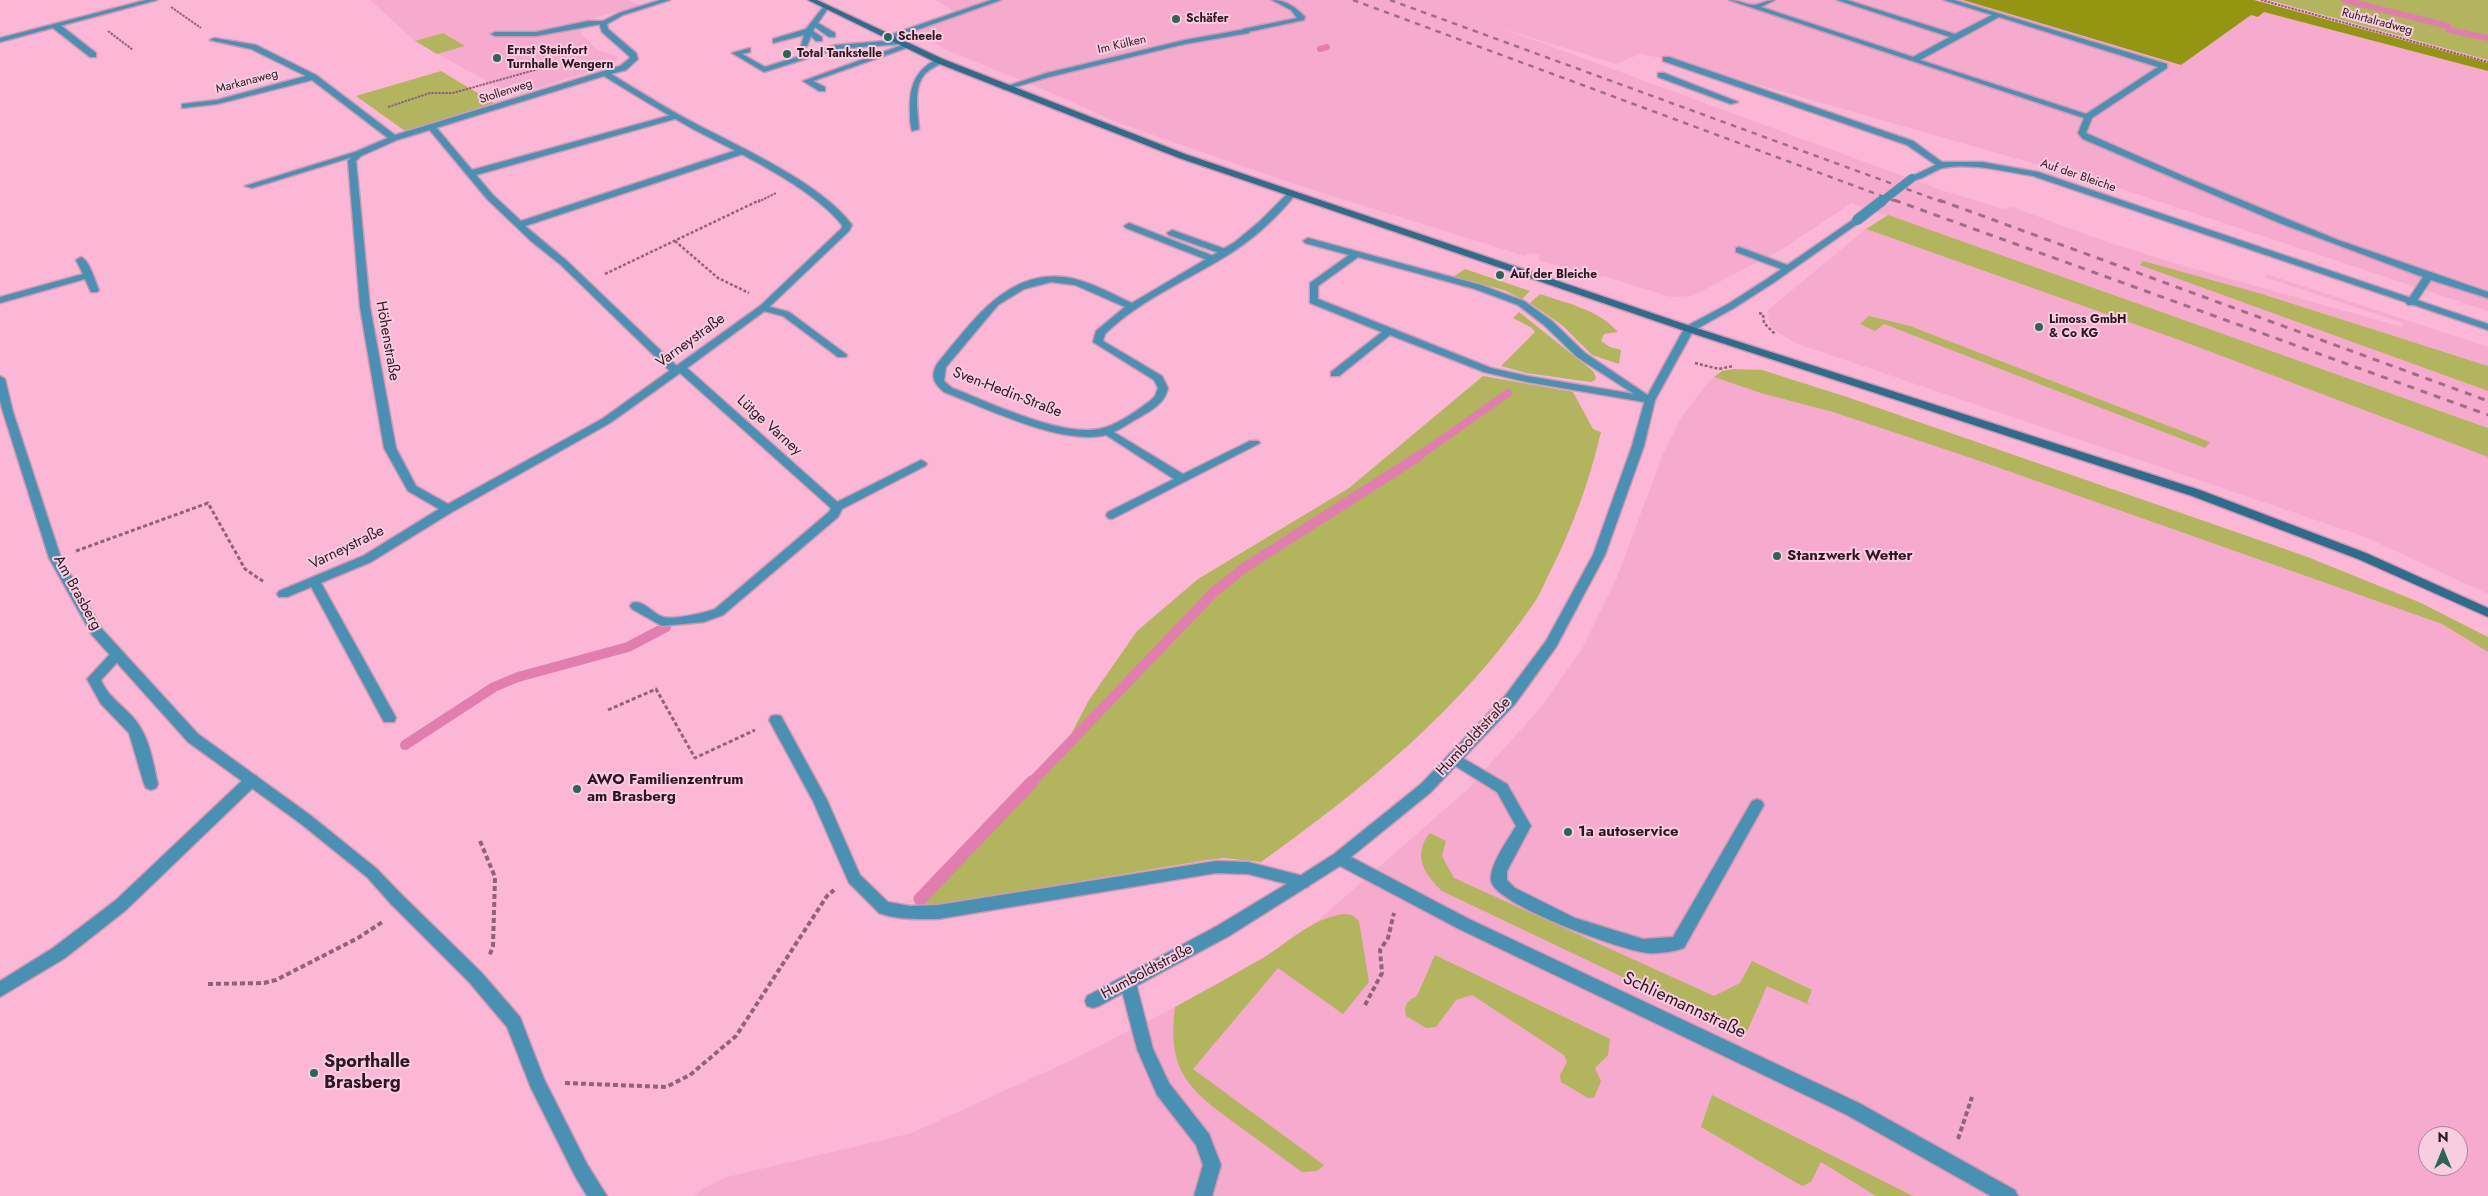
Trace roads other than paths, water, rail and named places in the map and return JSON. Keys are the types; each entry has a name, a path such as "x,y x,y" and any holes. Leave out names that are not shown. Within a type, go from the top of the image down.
{"main road":[{"path":"811,0 940,61 1099,125 1292,194 1689,329 2205,496 2362,556 2488,613"}],"street":[{"path":"0,40 154,0"},
{"path":"495,34 536,34 588,23 603,23 621,14 668,0"},
{"path":"888,37 998,0"},
{"name":"Im Külken","path":"1005,88 1047,75 1185,42 1300,20 1301,17 1298,13 1275,0"},
{"path":"1732,0 2088,116"},
{"path":"1755,7 1772,0"},
{"path":"1840,0 1956,37"},
{"path":"1947,0 2164,66 2088,116 2082,133 2086,137 2233,201 2428,277 2488,295"},
{"path":"804,44 808,31 826,7"},
{"path":"1914,60 1998,15"},
{"name":"Stollenweg","path":"249,186 358,154 394,138 432,128 623,68 634,58 605,30 603,23"},
{"path":"814,23 832,35"},
{"path":"56,26 93,55"},
{"path":"808,31 819,39"},
{"path":"776,41 808,31"},
{"name":"Markanaweg","path":"214,40 253,47 313,77 394,138"},
{"path":"844,41 854,45"},
{"path":"747,50 736,53 764,70 834,46 898,42"},
{"path":"822,89 807,81 908,46"},
{"path":"1666,59 1713,77 1910,143 1942,165"},
{"path":"915,129 914,104 917,78 927,66 940,61"},
{"path":"1674,69 1713,77"},
{"name":"Varneystraße","path":"283,594 367,558 448,509 606,421 763,308 838,238 847,225 842,216 797,184 675,116 606,74"},
{"path":"1662,75 1734,102"},
{"name":"Markanaweg","path":"185,106 217,102 313,77"},
{"path":"472,173 675,116"},
{"name":"Lütge Varney","path":"432,128 490,196 519,225 678,370 837,507"},
{"path":"519,225 740,152"},
{"name":"Höhenstraße","path":"358,154 351,164 365,306 390,448 412,488 448,509"},
{"name":"Auf der Bleiche","path":"1689,329 1731,306 1857,220 1912,178 1942,165 1982,165 2035,174 2488,328"},
{"name":"Sven-Hedin-Straße","path":"1133,307 1070,280 1050,278 1039,280 1001,297 995,303 941,366 939,382 948,390 1060,430 1083,434 1107,431 1159,400 1163,388 1158,378 1098,342 1098,338 1104,328 1133,307 1225,252 1259,227 1292,194"},
{"path":"1129,226 1213,259"},
{"path":"1172,233 1225,252"},
{"path":"1308,241 1478,287 1521,304 1548,323 1581,355 1650,400"},
{"path":"1739,250 1787,268"},
{"path":"1357,254 1313,285 1313,301 1488,370 1527,379 1650,400"},
{"path":"82,260 94,290"},
{"path":"0,300 88,275"},
{"path":"2410,302 2428,277"},
{"path":"763,308 786,314 842,355"},
{"name":"Humboldtstraße","path":"1093,1001 1223,931 1339,858 1426,788 1510,700 1551,644 1599,555 1638,446 1650,400 1689,329"},
{"path":"1335,374 1389,331"},
{"name":"Am Brasberg","path":"0,378 8,412 55,558 97,632 194,738 252,780 372,873 400,904 475,978 514,1022 537,1082 581,1170 598,1196"},
{"path":"1107,431 1182,479"},
{"path":"1112,515 1254,443"},
{"path":"636,606 662,622 704,618 719,612 834,514 837,507 921,464"},
{"path":"314,581 390,718"},
{"path":"117,654 94,679 100,696 132,725 142,747 150,784"},
{"path":"776,720 820,800 854,879 884,908 910,913 938,912 1216,867 1248,868 1303,882"},
{"path":"1454,758 1502,788 1524,826 1499,870 1499,882 1510,893 1571,924 1643,946 1678,943 1757,805"},
{"path":"0,990 59,953 121,905 252,780"},
{"name":"Schliemannstraße","path":"1339,858 1464,924 1853,1109 2009,1196"},
{"path":"1128,983 1145,1049 1163,1089 1204,1140 1212,1165 1203,1196"}],"waterway":[{"path":"2344,0 2448,26 2449,30 2488,38"},
{"path":"1320,49 1327,47"},
{"path":"1417,457 1508,393"},
{"path":"1031,783 1214,592 1244,568 1419,456"},
{"path":"405,745 494,687 518,677 628,647 666,627"},
{"path":"920,899 1032,782"}],"railway":[{"path":"1353,0 1898,202"},
{"path":"1390,0 1942,202"},
{"path":"1894,200 2488,415"},
{"path":"1939,200 2488,401"}],"place":[{"name":"Schäfer","path":"1176,19"},
{"name":"Scheele","path":"888,37"},
{"name":"Total Tankstelle","path":"787,54"},
{"name":"Ernst Steinfort Turnhalle Wengern","path":"497,58"},
{"name":"Auf der Bleiche","path":"1500,275"},
{"name":"Limoss GmbH & Co KG","path":"2039,327"},
{"name":"Stanzwerk Wetter","path":"1777,556"},
{"name":"AWO Familienzentrum am Brasberg","path":"577,789"},
{"name":"1a autoservice","path":"1568,832"},
{"name":"Sporthalle Brasberg","path":"314,1073"}]}
